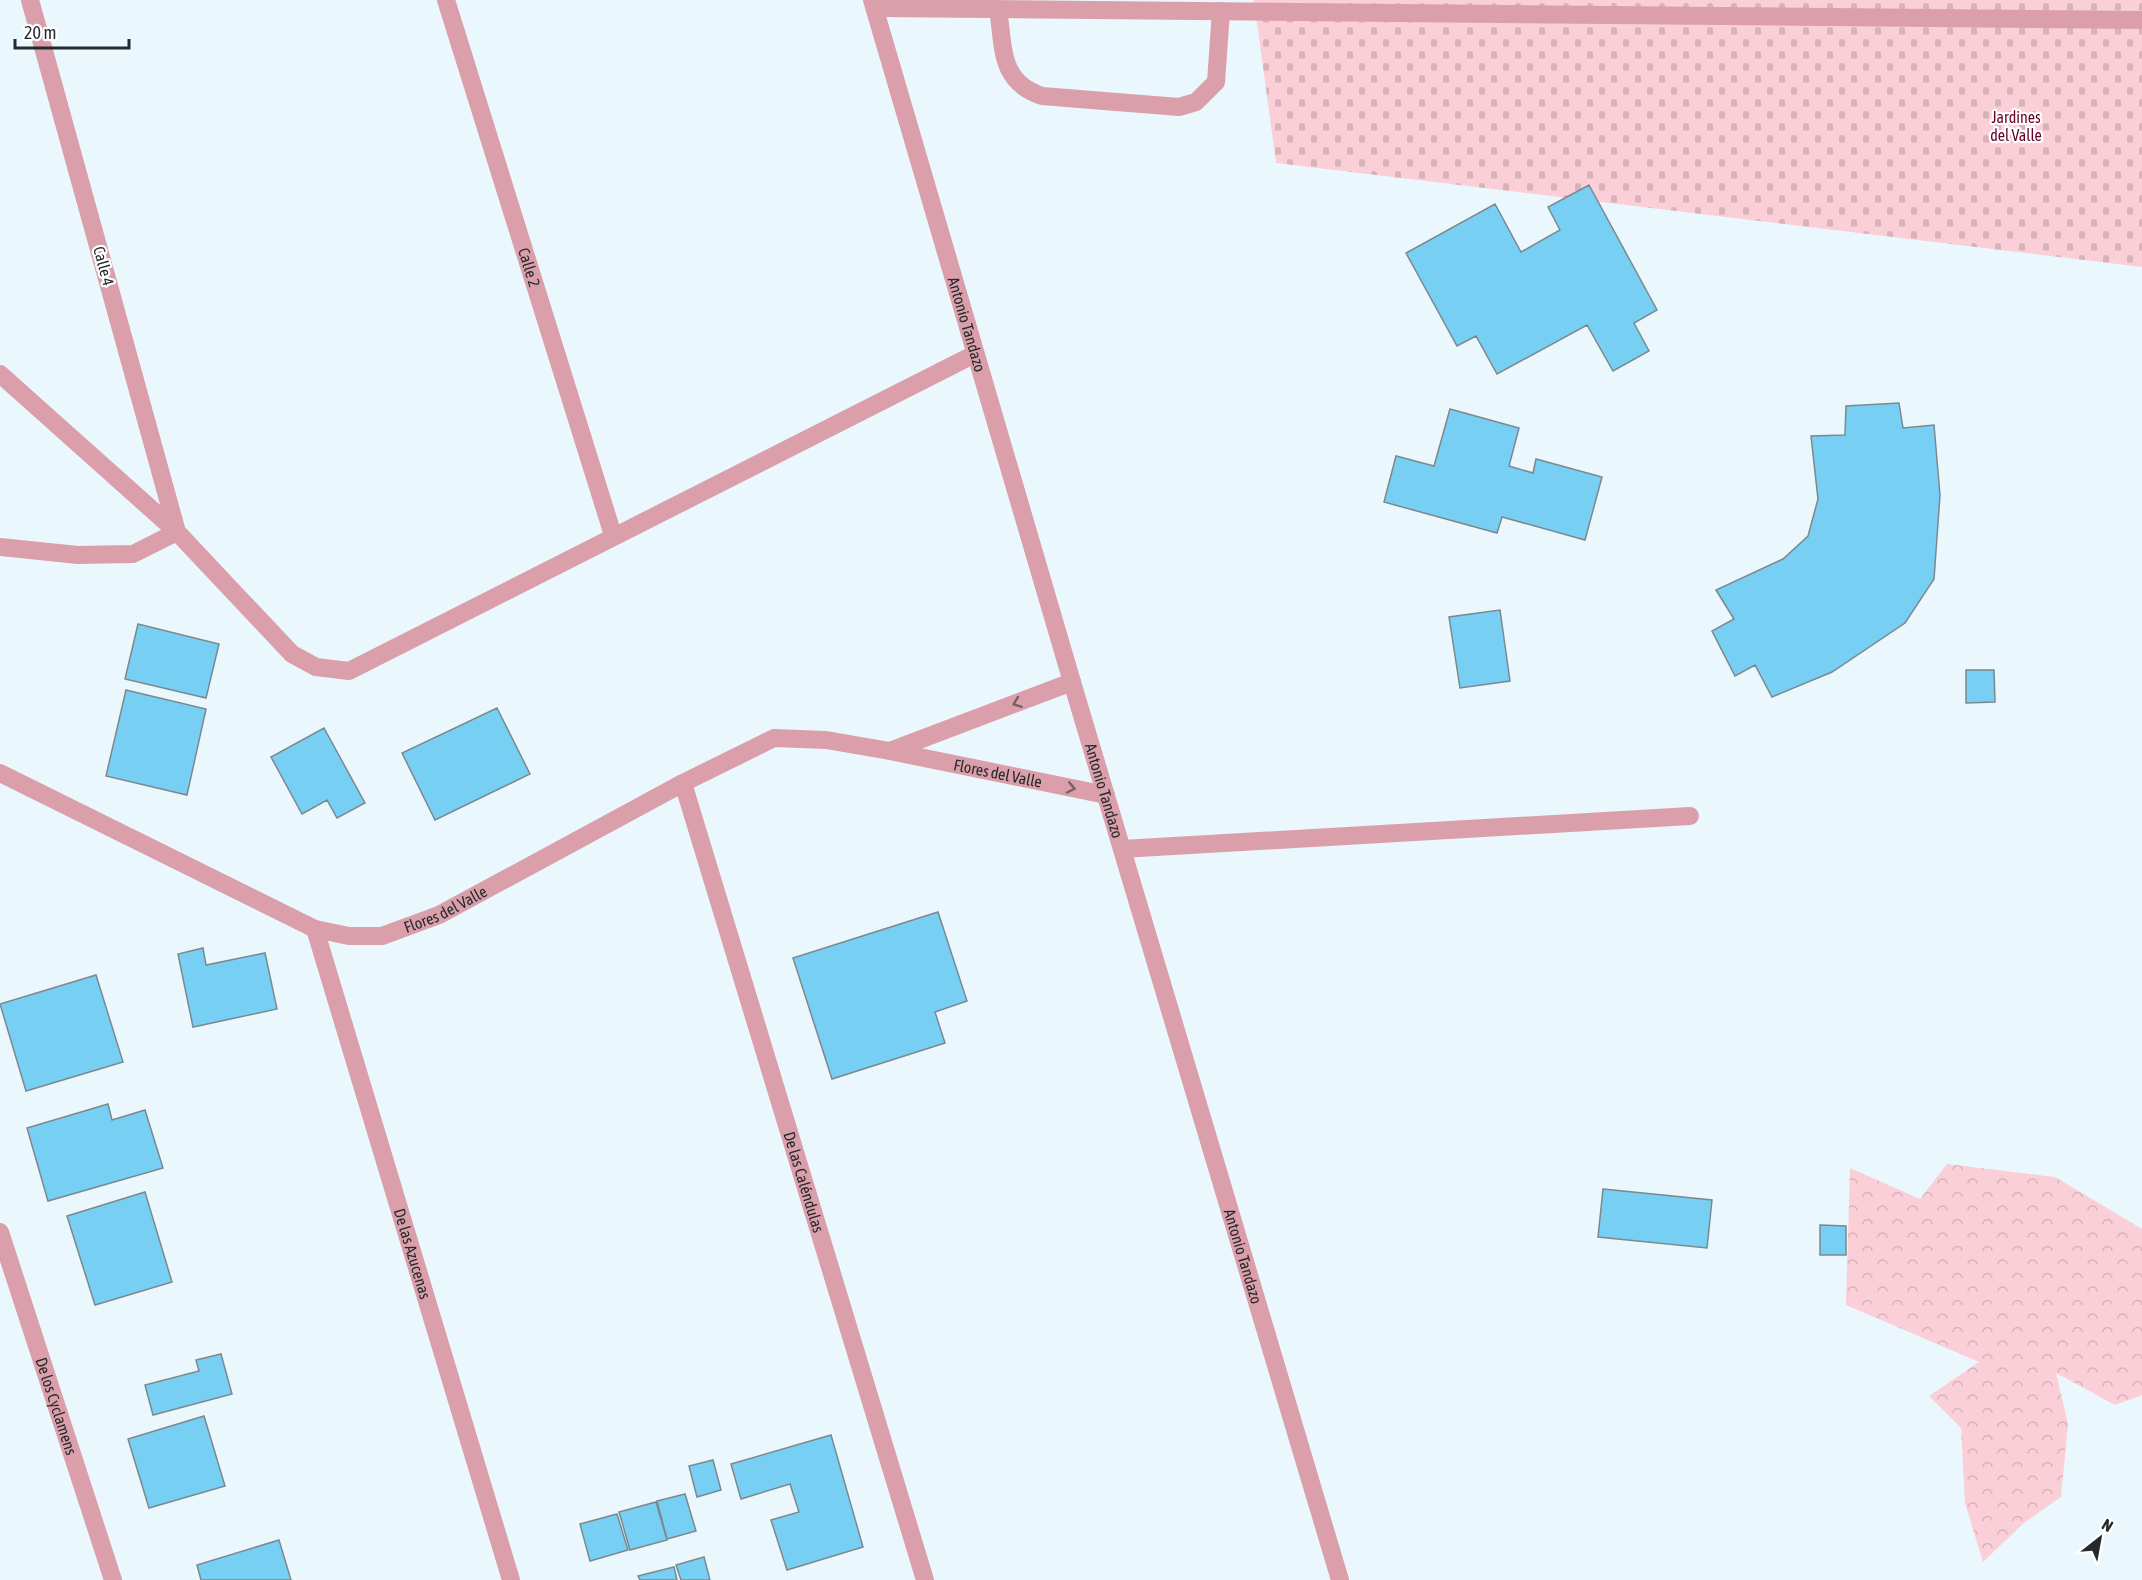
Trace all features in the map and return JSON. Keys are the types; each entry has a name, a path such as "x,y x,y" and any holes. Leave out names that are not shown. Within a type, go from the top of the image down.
{"street":[{"name":"Calle 4","path":"30,0 177,532"},
{"name":"Calle 2","path":"446,0 613,535"},
{"path":"874,4 998,9 2142,20"},
{"name":"Antonio Tandazo","path":"874,4 975,354 1340,1580"},
{"path":"998,9 1007,67 1015,82 1026,91 1042,96 1179,107 1196,102 1216,82 1221,11"},
{"path":"0,374 177,532 292,654 316,667 349,671 613,535 975,354"},
{"path":"0,547 78,555 133,554 177,532"},
{"path":"890,751 1072,682"},
{"name":"Flores del Valle","path":"0,773 315,928 349,936 382,936 440,915 683,783 774,738 826,740 1106,795"},
{"name":"De las Caléndulas","path":"683,783 925,1580"},
{"path":"1122,849 1690,816"},
{"name":"De las Azucenas","path":"315,928 511,1580"},
{"name":"De los Cyclamens","path":"0,1232 8,1284 113,1580"}],"green space":[{"name":"Jardines del Valle","path":"1254,0 2142,0 2142,267 1276,163"},
{"path":"1947,1164 2055,1177 2142,1229 2142,1395 2115,1405 2056,1373 2068,1424 2061,1497 2025,1522 1983,1562 1965,1503 1961,1428 1929,1396 1979,1362 1846,1305 1850,1168 1920,1199"}],"building":[{"path":"1589,185 1657,310 1634,323 1649,351 1613,371 1587,325 1497,374 1476,336 1457,346 1406,253 1495,204 1521,252 1560,230 1548,207"},
{"path":"1899,403 1903,428 1934,425 1940,495 1934,579 1905,623 1832,672 1772,697 1755,665 1735,676 1712,631 1734,619 1716,590 1783,559 1808,536 1818,499 1811,436 1845,435 1846,406"},
{"path":"1450,409 1519,428 1509,466 1533,473 1536,459 1602,477 1585,540 1502,517 1497,533 1384,502 1396,456 1434,466"},
{"path":"1500,610 1510,681 1460,688 1449,617"},
{"path":"138,624 219,644 206,698 125,679"},
{"path":"1966,670 1994,670 1995,702 1966,703"},
{"path":"126,690 206,709 187,795 106,776"},
{"path":"497,708 530,774 435,820 402,753"},
{"path":"324,728 365,803 337,818 327,800 302,814 271,757"},
{"path":"938,912 967,1001 935,1012 945,1043 832,1079 793,958"},
{"path":"203,948 206,965 265,953 277,1009 193,1027 178,954"},
{"path":"96,975 123,1062 26,1091 0,1004"},
{"path":"108,1104 112,1120 145,1110 163,1168 48,1201 27,1128"},
{"path":"1603,1189 1712,1200 1707,1248 1598,1237"},
{"path":"145,1192 172,1282 95,1305 67,1216"},
{"path":"1820,1225 1846,1226 1846,1255 1820,1255"},
{"path":"221,1354 232,1394 153,1415 145,1385 199,1371 196,1360"},
{"path":"204,1416 225,1486 149,1508 128,1439"},
{"path":"831,1435 863,1547 787,1570 771,1520 799,1512 790,1484 741,1499 731,1464"},
{"path":"713,1460 721,1490 697,1497 689,1466"},
{"path":"685,1494 696,1531 667,1539 657,1501"},
{"path":"656,1502 667,1540 630,1550 619,1512"},
{"path":"617,1514 628,1550 590,1561 580,1524"},
{"path":"279,1540 291,1580 201,1580 197,1565"},
{"path":"704,1557 710,1580 681,1580 676,1565"},
{"path":"674,1567 677,1580 640,1580 638,1576"}]}
